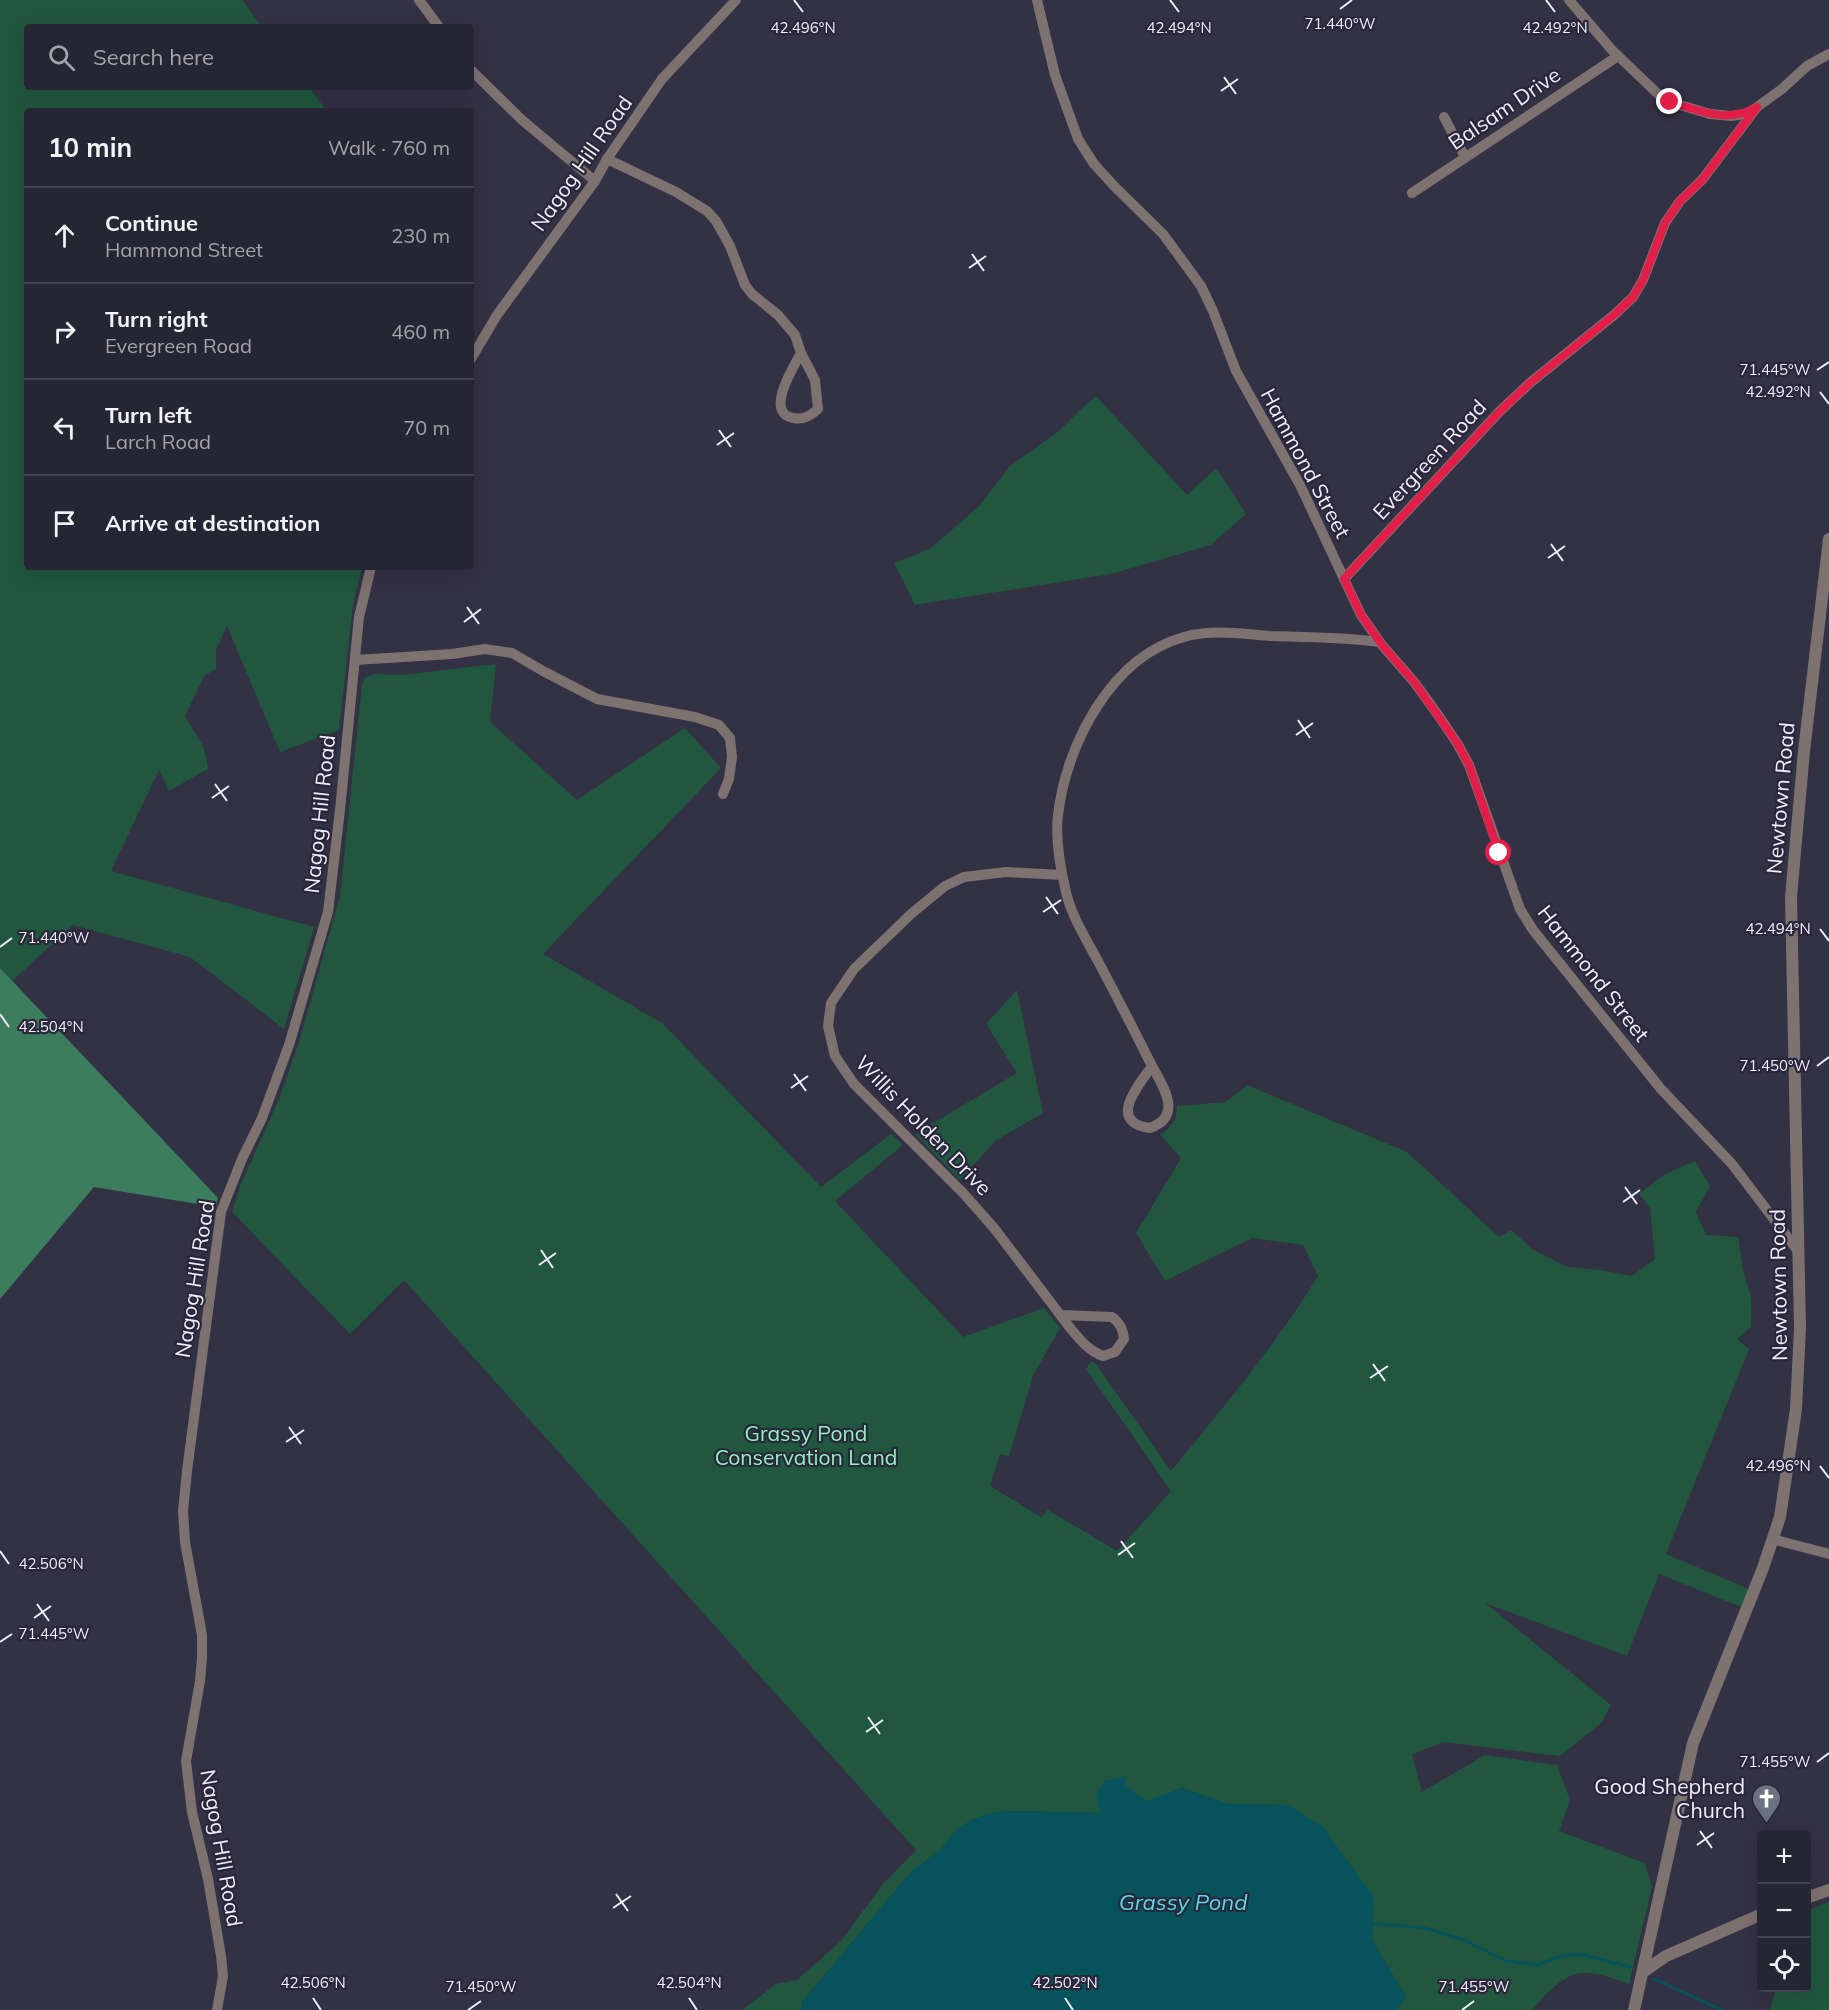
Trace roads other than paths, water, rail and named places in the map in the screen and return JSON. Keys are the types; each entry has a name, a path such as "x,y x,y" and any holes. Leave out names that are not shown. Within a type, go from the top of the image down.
{"street":[{"path":"419,0 437,24"},
{"name":"Nagog Hill Road","path":"474,354 497,315 595,181 662,79 736,0"},
{"name":"Hammond Street","path":"1037,0 1055,75 1078,139 1094,164 1115,188 1163,234 1201,286 1236,371 1300,485 1361,615 1379,642 1415,683 1466,759 1520,909 1533,930 1661,1089 1701,1129 1739,1173 1798,1251"},
{"path":"1569,0 1618,56 1658,94 1670,102 1710,114 1731,116 1745,114 1757,107"},
{"name":"Evergreen Road","path":"1344,579 1500,411 1531,382 1633,297 1643,280 1665,223 1680,201 1702,180 1757,107 1782,89 1807,66 1829,54"},
{"name":"Balsam Drive","path":"1412,193 1618,56"},
{"path":"474,73 522,120 595,181"},
{"path":"1444,117 1465,157"},
{"path":"608,159 676,192 707,211 716,221 730,246 746,285 752,294 784,322 795,335 801,353 815,380 818,409 805,418 794,418 788,417 780,402 786,381 801,353"},
{"name":"Newtown Road","path":"1634,2010 1693,1743 1763,1568 1780,1517 1796,1409 1800,1335 1794,1113 1792,878 1808,710 1829,538"},
{"name":"Nagog Hill Road","path":"217,2010 223,1976 221,1956 208,1879 192,1812 186,1761 200,1681 202,1648 202,1635 185,1542 183,1511 187,1471 221,1212 242,1159 262,1118 289,1045 328,912 359,617 370,570"},
{"path":"1152,1066 1131,1095 1128,1106 1128,1114 1132,1120 1138,1125 1150,1128 1162,1122 1169,1110 1169,1101 1152,1066 1079,926 1066,894 1062,875 1057,837 1058,817 1068,767 1089,721 1105,695 1133,664 1149,651 1184,637 1221,633 1379,642"},
{"path":"355,660 442,655 485,649 512,653 597,699 695,717 720,725 730,738 732,757 729,779 723,794"},
{"name":"Willis Holden Drive","path":"1061,1315 1112,1317 1123,1331 1124,1339 1115,1352 1103,1356 1093,1352 1081,1342 994,1228 964,1194 854,1084 835,1056 828,1026 831,1004 854,969 910,914 945,886 964,877 1006,872 1062,875"},
{"path":"1772,1539 1829,1554"},
{"path":"1811,1896 1829,1890"},
{"path":"1643,1972 1666,1956 1757,1916"}],"water":[{"name":"Grassy Pond","path":"1126,1776 1125,1785 1146,1801 1182,1788 1228,1804 1288,1805 1322,1826 1374,1897 1372,1940 1406,1997 1396,2010 801,2010 802,2002 911,1872 940,1850 955,1831 963,1825 983,1815 1006,1811 1100,1813 1096,1795 1104,1781"}],"waterway":[{"path":"1370,1923 1425,1928 1464,1940 1506,1961 1537,1965 1562,1956 1580,1954 1630,1967"},
{"path":"1654,1979 1722,2010"}],"place":[{"name":"Good Shepherd Church","path":"1766,1824"}],"park label":[{"name":"Grassy Pond Conservation Land","path":"806,1445"}]}
